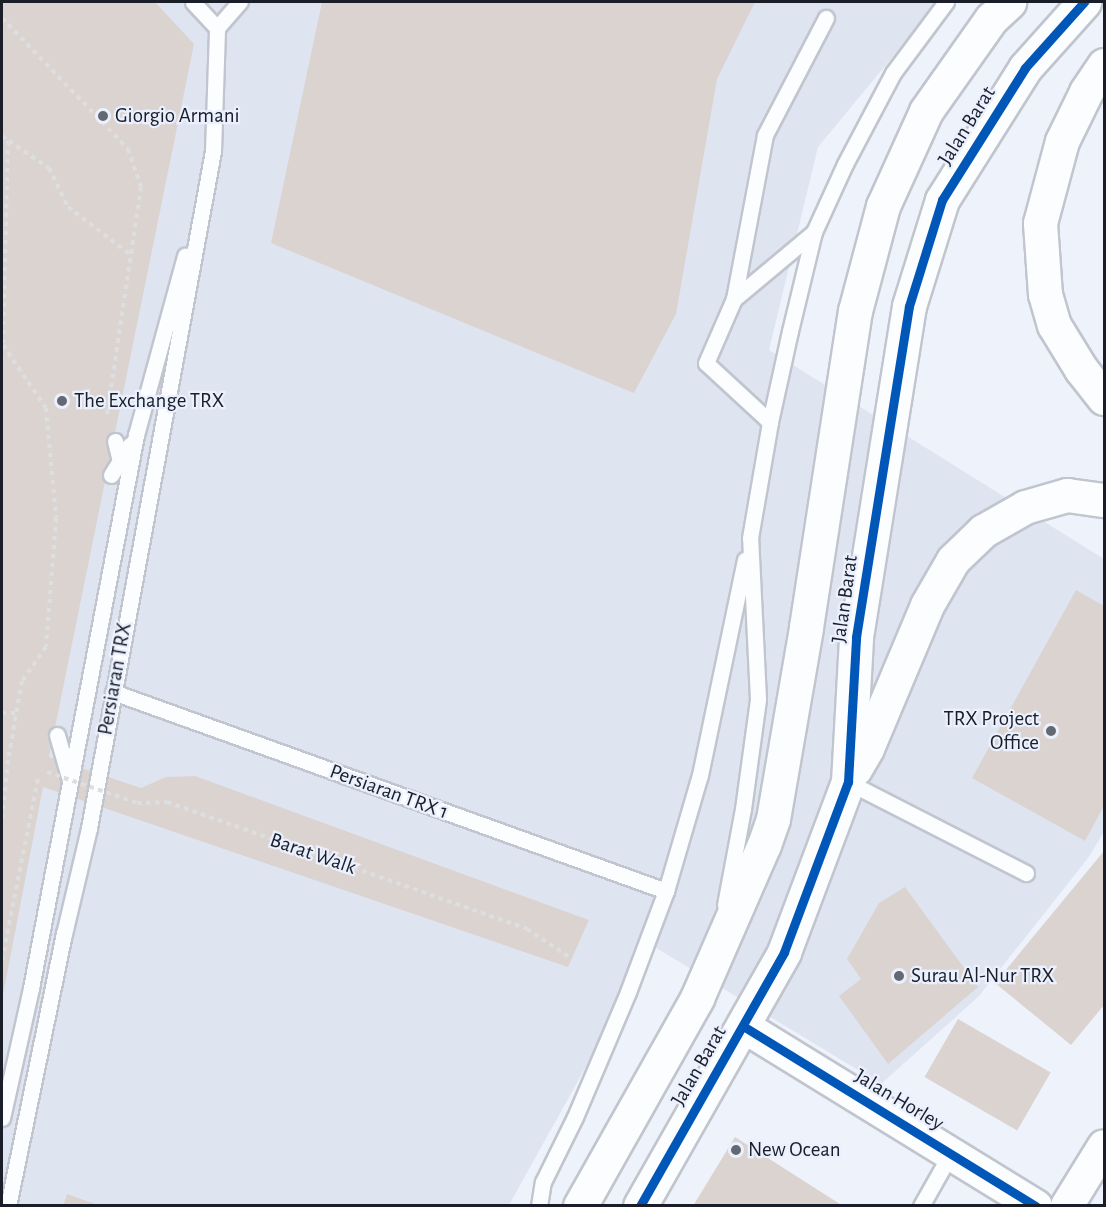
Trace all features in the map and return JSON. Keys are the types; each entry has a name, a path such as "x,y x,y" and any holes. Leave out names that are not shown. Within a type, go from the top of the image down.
{"street":[{"name":"Jalan Barat","path":"580,1206 697,998 772,819 806,627 855,311 884,206 927,111 992,19 1009,2"},
{"name":"Jalan Barat","path":"640,1206 784,952 848,782 856,637 909,306 942,200 1025,68 1084,2"},
{"path":"1104,65 1086,92 1062,141 1040,223 1045,294 1054,325 1081,369 1104,398"},
{"path":"848,782 867,748 927,605 953,560 983,531 1025,507 1067,495 1104,500"},
{"name":"Jalan Horley","path":"743,1026 1036,1206"},
{"path":"1067,1206 1104,1146"}],"lane":[{"path":"193,2 217,28 240,2"},
{"path":"539,1206 543,1182 575,1117 624,1002 666,891 700,775 750,538 770,422 814,232 845,164 893,73 946,2"},
{"path":"770,422 706,363 734,299 765,135 826,18"},
{"name":"Persiaran TRX","path":"8,1206 64,934 89,828 213,151 217,28"},
{"name":"Persiaran TRX","path":"2,1118 32,988 136,435 213,151"},
{"path":"734,299 814,232"},
{"path":"111,475 136,435"},
{"path":"115,441 120,461"},
{"path":"713,964 743,809 758,699 750,538"},
{"name":"Persiaran TRX 1","path":"113,692 666,891"},
{"path":"57,735 70,780"},
{"path":"848,782 1026,873"},
{"path":"926,1203 951,1153"}],"path":[{"path":"2,18 128,149 141,187 107,418"},
{"path":"2,136 49,168 68,207 132,256"},
{"path":"2,820 22,681 46,647 56,518 46,408 3,345 8,141"},
{"path":"2,713 16,713"},
{"path":"2,960 39,775"}],"shaded area":[{"path":"2,2 938,2 818,147 769,350 1104,559 1104,832 1088,858 979,996 881,1084 653,946 509,1205 2,1206"}],"building":[{"name":"The Exchange TRX","path":"2,2 155,2 194,44 49,757 141,788 166,777 195,776 589,920 568,967 43,787 2,1000"},
{"path":"322,2 755,2 717,79 676,314 634,393 271,243"},
{"name":"TRX Project Office","path":"1076,590 1104,606 1104,806 1085,841 972,778"},
{"path":"1104,851 1104,1005 1071,1045 995,983"},
{"path":"905,887 978,987 888,1064 839,996 861,979 847,959 879,903"},
{"path":"958,1019 1051,1072 1017,1131 925,1077"},
{"path":"735,1137 843,1206 693,1206"},
{"path":"67,1194 98,1205 98,1206 63,1206"}],"cycle path":[{"path":"640,1206 784,952 848,782 856,637 909,306 942,200 1025,68 1084,2"},
{"path":"743,1026 1036,1206"}],"place":[{"name":"Giorgio Armani","path":"103,116"},
{"name":"The Exchange TRX","path":"62,401"},
{"name":"TRX Project Office","path":"1051,731"},
{"name":"Surau Al-Nur TRX","path":"899,976"},
{"name":"New Ocean","path":"736,1150"}]}
